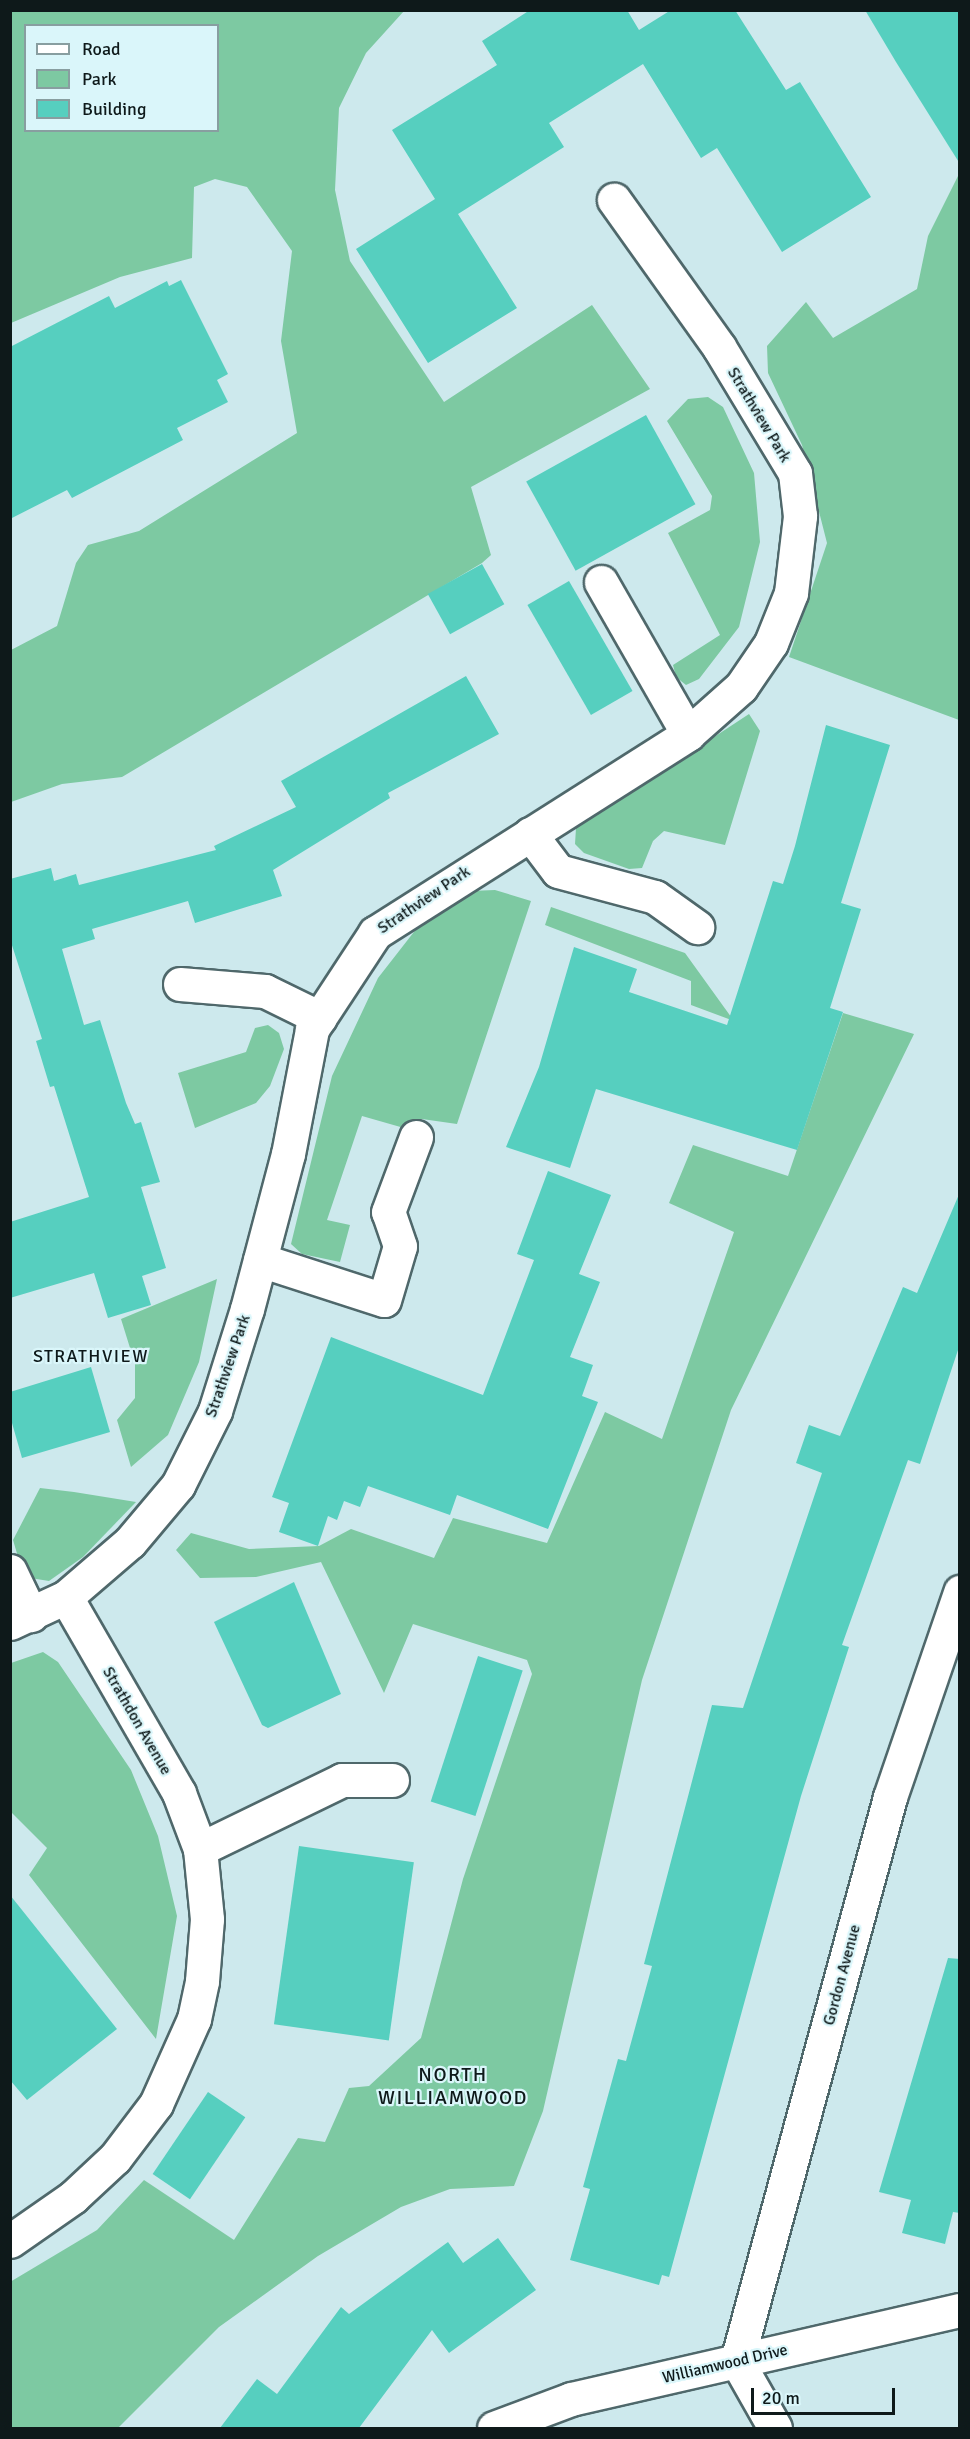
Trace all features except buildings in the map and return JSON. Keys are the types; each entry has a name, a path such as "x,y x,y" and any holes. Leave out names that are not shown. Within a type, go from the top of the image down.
{"street":[{"name":"Strathview Park","path":"10,1571 21,1619 66,1597 130,1542 178,1485 215,1411 260,1260 320,1018 375,933 688,734 741,687 771,643 791,593 801,516 795,473 719,347 614,201"},
{"path":"601,582 688,734"},
{"path":"530,834 558,871 655,897 697,927"},
{"path":"180,984 265,991 320,1018"},
{"path":"260,1260 384,1300 400,1246 388,1212 416,1137"},
{"name":"Gordon Avenue","path":"737,2361 890,1797 960,1592"},
{"name":"Strathdon Avenue","path":"10,2241 98,2174 156,2104 194,2019 202,1981 207,1919 200,1849 179,1793 66,1597"},
{"path":"200,1849 332,1784 392,1780"},
{"name":"Williamwood Drive","path":"494,2428 571,2399 960,2310"},
{"path":"737,2361 775,2428"}],"green space":[{"path":"10,11 404,11 366,53 339,108 335,190 350,261 444,402 592,305 650,389 471,487 491,555 482,563 122,777 62,784 11,802 11,650 57,626 76,563 88,545 139,531 297,433 281,341 292,251 247,187 215,179 194,187 192,258 120,277 11,323"},
{"path":"959,174 959,720 789,657 827,543 802,445 768,373 767,346 806,302 833,338 917,289 928,236"},
{"path":"708,397 723,407 754,473 760,542 739,627 699,679 686,685 676,677 673,665 720,635 668,533 710,510 712,496 667,421 688,399"},
{"path":"749,714 760,731 725,845 664,831 653,841 642,868 629,869 584,853 575,844 576,828"},
{"path":"495,890 531,901 457,1124 422,1119 404,1128 362,1116 327,1220 350,1225 340,1262 302,1254 291,1244 332,1076 378,978 417,928 471,891"},
{"path":"551,907 685,953 734,1021 691,1005 691,981 545,925"},
{"path":"843,1013 914,1034 731,1410 642,1680 543,2111 514,2186 450,2189 401,2207 318,2256 219,2327 118,2428 11,2428 10,2282 97,2230 144,2180 234,2240 298,2138 325,2142 349,2088 369,2086 421,2038 463,1879 532,1674 527,1660 413,1624 384,1693 321,1562 256,1577 200,1578 176,1550 191,1533 249,1549 319,1546 351,1529 434,1558 453,1518 547,1543 605,1412 662,1439 734,1232 669,1203 693,1145 788,1176"},
{"path":"268,1025 279,1033 284,1049 270,1086 256,1103 195,1128 178,1073 246,1052 255,1028"},
{"path":"217,1279 199,1362 168,1435 131,1467 117,1420 135,1398 135,1364 121,1319"},
{"path":"40,1488 136,1502 83,1557 49,1581 24,1577 13,1540"},
{"path":"43,1652 58,1662 131,1770 158,1836 177,1916 156,2039 29,1875 47,1848 11,1812 11,1663"}],"district":[{"name":"STRATHVIEW","path":"91,1356"},
{"name":"NORTH WILLIAMWOOD","path":"453,2086"}]}
